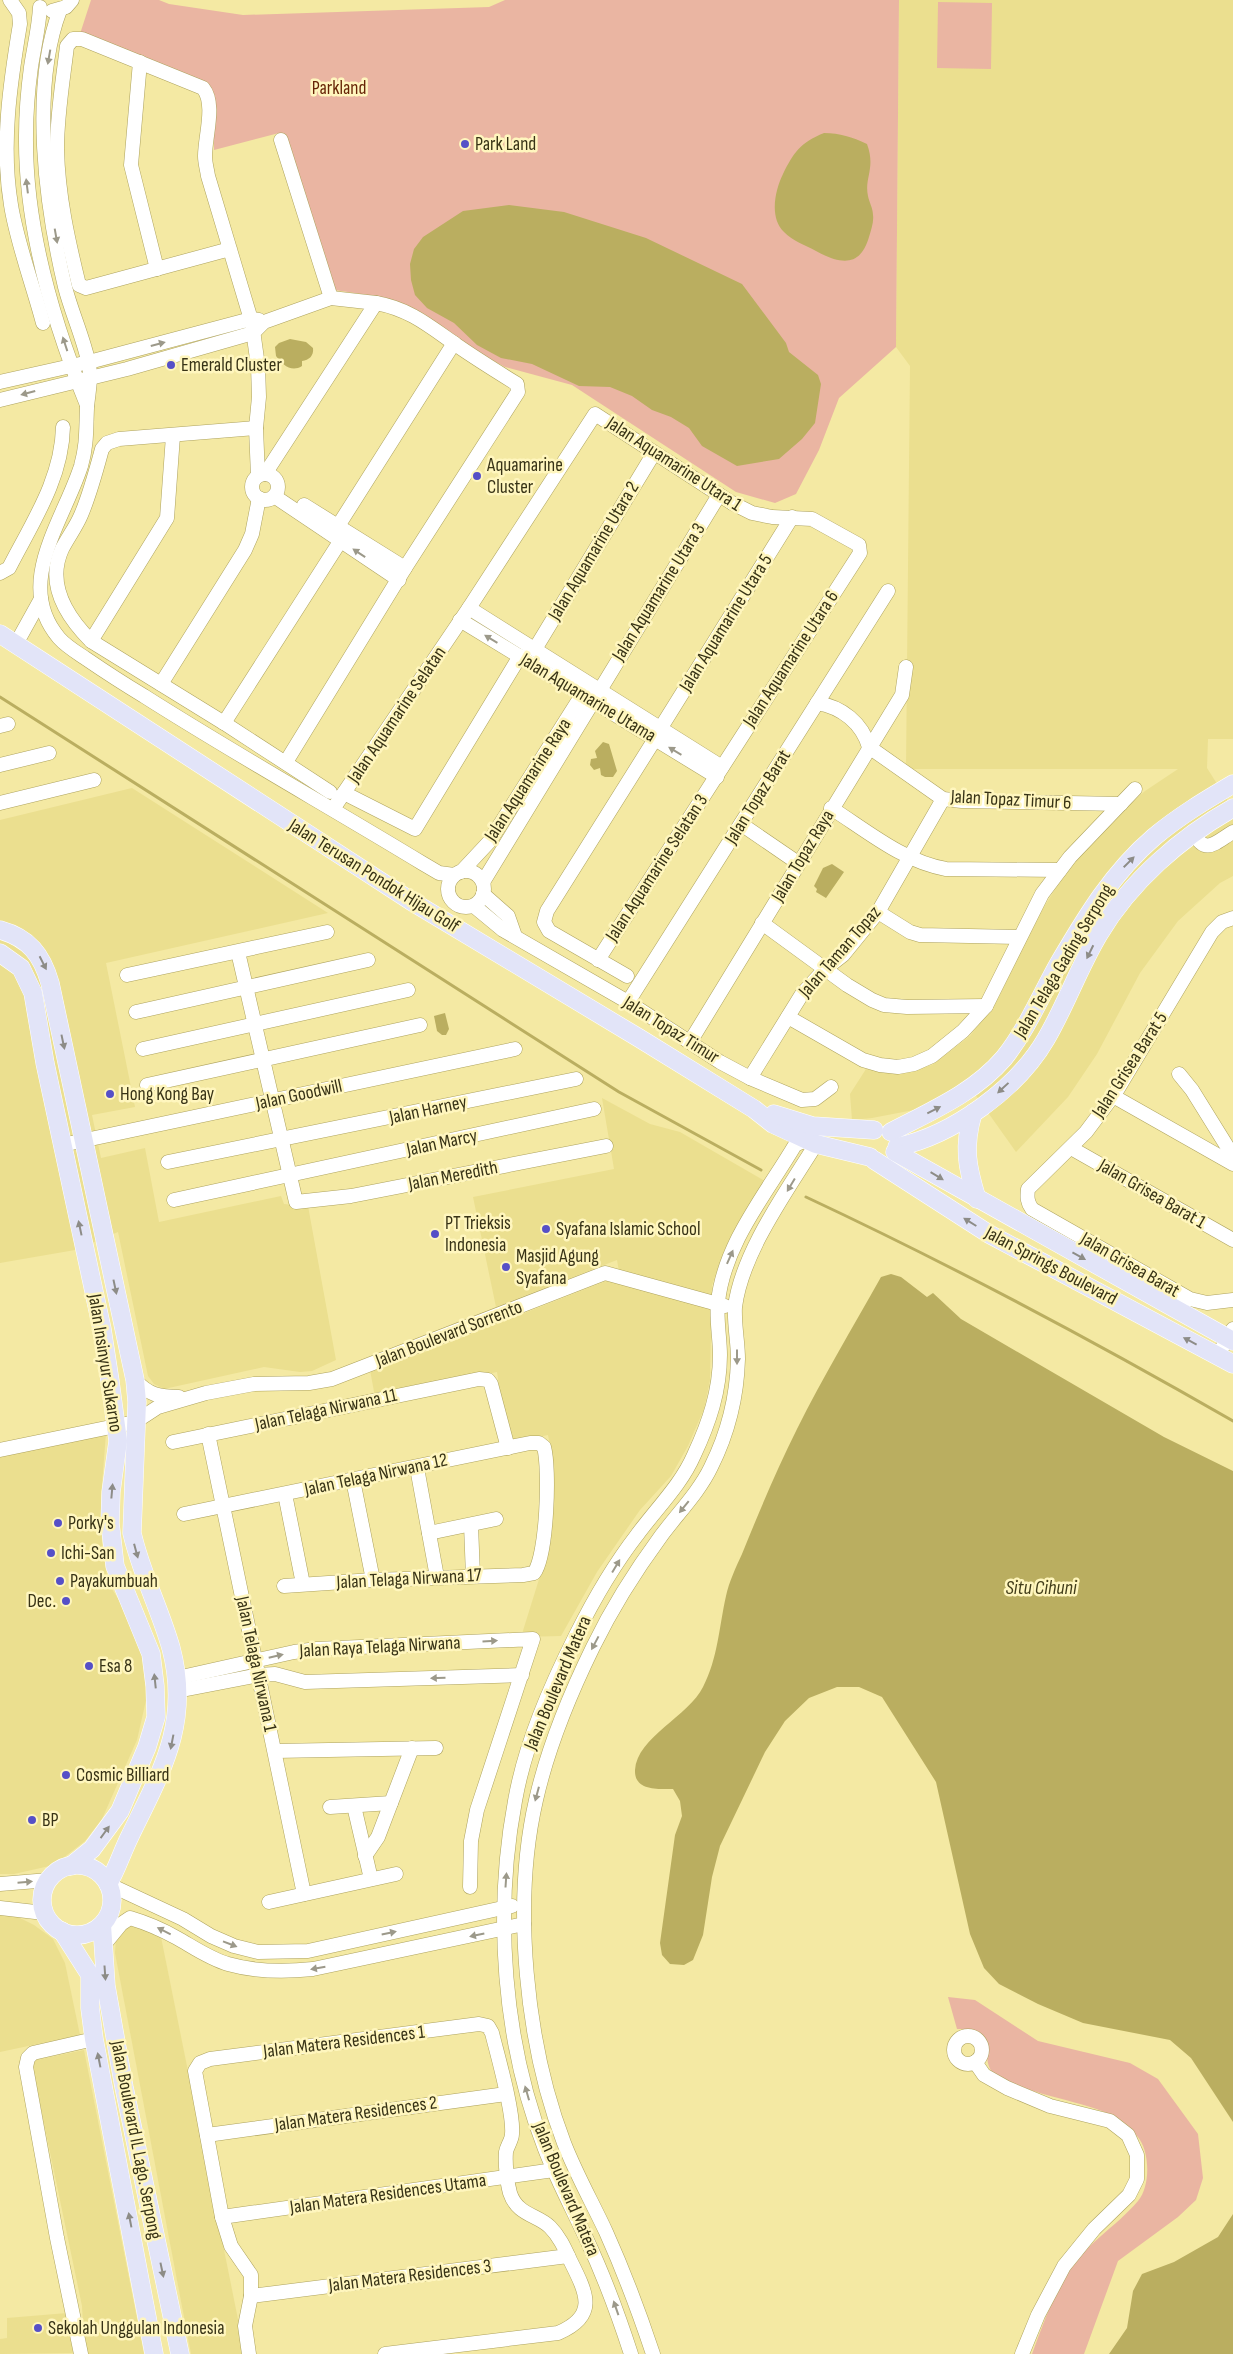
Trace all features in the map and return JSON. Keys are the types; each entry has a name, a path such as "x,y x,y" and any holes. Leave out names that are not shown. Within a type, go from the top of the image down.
{"main road":[{"name":"Jalan Terusan Pondok Hijau Golf","path":"0,634 411,901 639,1038 754,1109 773,1124 811,1142 872,1158"},
{"name":"Jalan Telaga Gading Serpong","path":"894,1139 981,1080 1004,1058 1031,1017 1082,924 1120,872 1153,838 1180,816 1233,784"},
{"name":"Jalan Telaga Gading Serpong","path":"894,1139 925,1140 955,1126 990,1101 1021,1071 1045,1041 1099,934 1125,897 1194,832 1233,808"},
{"name":"Jalan Insinyur Sukarno","path":"0,930 20,939 40,957 46,969 53,994 135,1380 137,1402 132,1533 136,1554 162,1619 172,1650 177,1685 175,1725 165,1764 108,1884"},
{"name":"Jalan Insinyur Sukarno","path":"0,953 21,968 33,993 45,1063 102,1329 114,1407 118,1441 111,1492 111,1544 114,1566 151,1654 155,1686 156,1717 148,1747 120,1811 92,1849 71,1866"},
{"name":"Jalan Terusan Pondok Hijau Golf","path":"754,1109 801,1123 894,1139"},
{"path":"972,1113 967,1133 966,1150 969,1171 977,1199"},
{"path":"811,1142 832,1128"},
{"path":"868,1135 894,1139 884,1160 872,1158 865,1150 865,1142 868,1135"},
{"name":"Jalan Springs Boulevard","path":"894,1139 915,1162 977,1199 1231,1336"},
{"name":"Jalan Springs Boulevard","path":"872,1158 989,1234 1225,1359"},
{"path":"902,1178 915,1162"},
{"path":"88,1264 109,1259"},
{"path":"71,1866 89,1868 96,1872 108,1884 112,1901 111,1910 102,1925 87,1934 62,1932 48,1920 44,1912 42,1895 49,1880 55,1873 71,1866"},
{"name":"Jalan Boulevard IL Lago. Serpong","path":"102,1925 106,1986 139,2160 180,2354"},
{"name":"Jalan Boulevard IL Lago. Serpong","path":"62,1932 90,1975 90,2008 94,2039 154,2354"},
{"path":"119,2164 139,2160"}],"street":[{"path":"10,0 19,13 20,24 7,116 5,207 43,323"},
{"path":"72,0 66,7 53,11 37,3 28,105 26,176 37,243 56,318 76,380 87,406"},
{"path":"60,10 55,23 46,70 42,116 47,176 66,289 91,377 87,406 87,442 72,490 44,554 41,599 45,613 59,638 84,657 165,710 439,873 455,877 474,873 483,888 512,922 515,936"},
{"path":"230,249 86,288 81,287 67,238 61,201 57,149 59,105 67,46 73,40 82,39 203,88 207,93 209,104 205,158 230,249 258,320 253,333 258,366 259,397 256,428 262,475"},
{"path":"140,62 131,165 157,269"},
{"path":"281,140 331,298"},
{"path":"0,382 258,320 331,298 394,306 426,322 454,343 517,384 518,392 402,574 286,762"},
{"path":"276,492 266,500 259,498 252,489 253,482 262,475 376,303"},
{"path":"0,400 253,333"},
{"path":"224,722 454,343"},
{"name":"Jalan Aquamarine Utara 1","path":"595,414 719,495 752,513 772,517 812,519 859,545 861,551"},
{"name":"Jalan Aquamarine Selatan","path":"333,809 469,608 595,414"},
{"path":"4,571 43,503 55,474 62,447 63,427"},
{"path":"256,428 119,439 107,443 102,449 80,516 59,558 55,576 57,589 64,607 76,626 91,641 224,722 330,792"},
{"path":"91,641 167,518 173,436"},
{"name":"Jalan Aquamarine Utara 2","path":"535,649 654,453"},
{"path":"262,475 276,480 276,492"},
{"path":"276,492 402,574"},
{"name":"Jalan Aquamarine Utara 3","path":"590,692 719,495"},
{"path":"161,684 245,550 252,534 259,498"},
{"name":"Jalan Aquamarine Utara 5","path":"598,960 549,931 544,920 547,911 792,517"},
{"name":"Jalan Aquamarine Utara 6","path":"719,772 861,551"},
{"name":"Jalan Topaz Barat","path":"628,1002 888,591"},
{"path":"20,647 41,599"},
{"name":"Jalan Aquamarine Utama","path":"469,608 535,649 590,692"},
{"path":"20,647 45,613"},
{"name":"Jalan Aquamarine Utama","path":"460,620 520,656 590,692 719,772"},
{"path":"344,793 413,829 520,656"},
{"name":"Jalan Topaz Raya","path":"690,1042 831,808 902,695 906,667"},
{"name":"Jalan Aquamarine Raya","path":"455,877 489,842 590,692"},
{"name":"Jalan Aquamarine Raya","path":"483,888 590,692"},
{"name":"Jalan Topaz Timur 6","path":"817,703 829,705 850,718 865,736 869,748 943,799 1121,804"},
{"path":"0,765 49,753"},
{"name":"Jalan Aquamarine Selatan 3","path":"598,960 719,772"},
{"path":"0,803 94,780"},
{"path":"788,1017 863,1060 898,1067 914,1064 932,1056 963,1031 986,1006 1042,894 1060,870 1102,822 1135,789"},
{"name":"Jalan Taman Topaz","path":"750,1078 802,994 826,969 844,955 878,912 943,799"},
{"path":"831,808 909,857 933,867 946,869 1060,870"},
{"path":"741,824 798,863"},
{"path":"1194,832 1199,842 1206,846 1214,844 1233,832"},
{"path":"455,877 448,891 453,902 464,908 474,906 483,888"},
{"name":"Jalan Topaz Timur","path":"474,906 503,930 628,1002 750,1078 802,1100 815,1099 831,1087"},
{"path":"878,912 910,932 920,935 1020,937"},
{"name":"Jalan Grisea Barat 5","path":"1032,1209 1028,1204 1028,1189 1086,1132 1113,1096 1212,932 1222,922 1233,918"},
{"path":"762,924 859,993 884,1005 900,1007 986,1006"},
{"path":"127,976 327,932"},
{"path":"238,952 289,1176"},
{"path":"136,1012 368,960"},
{"path":"598,960 627,976"},
{"path":"143,1049 408,990"},
{"path":"147,1085 420,1025"},
{"name":"Jalan Goodwill","path":"62,1145 516,1049"},
{"path":"1179,1074 1192,1090 1233,1156"},
{"name":"Jalan Harney","path":"168,1162 576,1079"},
{"path":"1113,1096 1233,1164"},
{"name":"Jalan Marcy","path":"174,1200 594,1109"},
{"name":"Jalan Boulevard Matera","path":"631,2354 614,2302 586,2238 560,2187 544,2147 525,2087 512,2022 504,1929 508,1850 515,1799 529,1746 575,1637 624,1552 673,1489 692,1460 707,1425 717,1391 720,1359 718,1304 727,1262 740,1235 796,1146 811,1142"},
{"name":"Jalan Boulevard Matera","path":"653,2354 633,2294 605,2230 579,2179 563,2140 545,2082 532,2019 524,1924 528,1852 535,1803 549,1752 593,1646 641,1564 690,1501 715,1458 726,1432 735,1394 738,1360 735,1308 743,1272 755,1245 811,1142"},
{"name":"Jalan Meredith","path":"289,1176 294,1199 300,1203 351,1196 606,1146"},
{"name":"Jalan Grisea Barat 1","path":"1071,1148 1233,1240"},
{"name":"Jalan Grisea Barat","path":"1032,1209 1190,1299 1207,1303 1233,1300"},
{"name":"Jalan Boulevard Sorrento","path":"136,1422 158,1407 187,1397 254,1384 309,1383 332,1379 605,1274 735,1308"},
{"path":"1225,1359 1231,1336"},
{"name":"Jalan Telaga Nirwana 11","path":"172,1442 479,1379 488,1380 491,1384 508,1448"},
{"name":"Jalan Boulevard Sorrento","path":"135,1380 145,1391 155,1396 187,1397"},
{"path":"114,1407 137,1402"},
{"path":"0,1450 136,1422"},
{"name":"Jalan Telaga Nirwana 1","path":"208,1434 304,1894"},
{"name":"Jalan Telaga Nirwana 12","path":"184,1514 417,1468 530,1443 542,1444 546,1454 547,1498 543,1542 534,1573"},
{"path":"697,1448 715,1458"},
{"path":"417,1468 437,1577"},
{"path":"353,1480 373,1580"},
{"path":"285,1494 303,1584"},
{"path":"429,1532 496,1519"},
{"path":"471,1525 473,1576"},
{"name":"Jalan Telaga Nirwana 17","path":"284,1586 534,1573"},
{"path":"604,1585 622,1595"},
{"name":"Jalan Raya Telaga Nirwana","path":"177,1685 257,1668 317,1649 533,1639 522,1675 305,1682 257,1668"},
{"path":"563,1663 582,1672"},
{"path":"470,1887 471,1841 478,1810 522,1675"},
{"path":"365,1856 378,1837 412,1748"},
{"path":"275,1751 436,1748"},
{"path":"330,1807 391,1803"},
{"path":"354,1806 371,1879"},
{"path":"269,1902 396,1874"},
{"path":"0,1884 49,1880"},
{"path":"108,1884 183,1919 211,1936 234,1946 258,1952 284,1953 333,1946 525,1903"},
{"path":"0,1908 44,1912"},
{"path":"103,1946 121,1924 130,1918 152,1925 202,1953 228,1964 256,1970 287,1971 337,1964 524,1924"},
{"path":"333,1946 337,1964"},
{"path":"512,2022 532,2019"},
{"name":"Jalan Matera Residences 1","path":"207,2136 195,2071 200,2063 210,2059 479,2024 488,2026 492,2033 506,2094"},
{"path":"82,2354 57,2238 26,2067 28,2058 33,2053 94,2039"},
{"path":"975,2062 984,2075 1050,2106 1110,2121 1128,2135 1137,2156 1137,2179 1129,2195 1094,2230 1064,2266 1038,2315 1022,2354"},
{"path":"385,2354 558,2333 570,2327 581,2317 586,2304 585,2289 558,2236 548,2224 531,2217 517,2205 510,2194 506,2151 512,2134 506,2094"},
{"name":"Jalan Matera Residences 2","path":"207,2136 506,2094"},
{"path":"207,2136 222,2217 232,2246 251,2275 252,2296 245,2326 250,2354"},
{"name":"Jalan Matera Residences Utama","path":"222,2217 554,2170"},
{"path":"560,2187 579,2179"},
{"name":"Jalan Matera Residences 3","path":"252,2296 568,2256"}],"shaded area":[{"path":"899,0 1233,0 1233,739 1208,739 1207,768 1233,809 1233,876 1220,883 1178,921 1140,973 1097,1054 1068,1097 1016,1152 967,1083 919,1109 852,1120 850,1094 866,1069 906,1073 932,1065 970,1036 999,997 1034,923 1066,872 1108,824 1145,791 1178,769 906,769 910,366 896,347"},
{"path":"132,788 328,913 106,963 135,1107 92,1115 101,1158 145,1148 159,1222 281,1196 284,1204 308,1206 336,1360 312,1371 300,1372 264,1367 164,1389 154,1384 148,1376 118,1232 75,1250 0,1263 0,820"},
{"path":"602,1098 650,1124 680,1132 765,1181 725,1249 712,1285 710,1380 704,1409 688,1446 671,1476 640,1510 597,1572 561,1636 521,1637 545,1560 552,1456 548,1435 514,1442 507,1438 497,1372 375,1397 370,1370 386,1362 420,1354 606,1281 621,1284 617,1260 496,1307 473,1197 614,1169"},
{"path":"106,1433 101,1498 102,1543 108,1583 126,1611 142,1648 147,1696 137,1740 102,1819 85,1841 54,1865 14,1874 0,1874 0,1454"},
{"path":"0,1912 10,1913 34,1925 53,1939 65,1963 80,2035 0,2052"},
{"path":"137,1926 161,1937 245,2354 191,2354 115,1953 116,1937 125,1928"},
{"path":"84,2050 144,2354 86,2354 84,2344 82,2306 31,2061"},
{"name":"Sekolah Unggulan Indonesia","path":"67,2313 73,2353 0,2354 0,2339 7,2338 7,2318"}],"green space":[{"name":"Parkland","path":"91,0 159,0 169,4 243,15 489,7 505,0 899,0 896,347 839,398 819,450 796,494 775,503 736,492 572,385 505,367 470,348 424,315 381,297 328,289 279,133 214,150 213,100 79,37"},
{"path":"938,2 992,3 991,69 937,68"},
{"path":"948,1997 975,2000 1038,2041 1130,2063 1158,2079 1198,2134 1203,2178 1196,2200 1178,2217 1118,2261 1084,2354 1032,2354 1052,2303 1074,2263 1138,2201 1142,2194 1147,2178 1147,2168 1141,2142 1126,2124 1102,2111 1029,2090 996,2076 989,2066 983,2035 969,2029 957,2029"}],"water":[{"path":"824,133 851,137 867,144 869,152 870,166 867,190 873,212 873,223 865,247 855,258 848,260 833,259 795,240 784,232 776,219 776,196 787,166 794,154 803,145"},
{"path":"509,205 564,212 646,238 742,284 786,343 789,352 818,375 821,384 815,423 802,439 779,459 737,466 702,446 689,428 671,417 652,410 632,396 610,387 579,386 532,364 501,358 477,345 454,323 427,308 415,295 411,280 410,264 414,249 423,237 463,211"},
{"path":"290,339 306,342 313,348 313,353 310,357 302,361 302,366 294,369 287,367 276,356 275,347 279,343"},
{"path":"603,742 609,744 617,771 613,777 601,775 600,768 594,770 590,765 591,759 597,758 595,751"},
{"path":"832,864 844,872 826,898 816,892 817,889 814,886 823,868"},
{"path":"445,1013 449,1029 446,1035 442,1035 437,1031 434,1016"},
{"name":"Situ Cihuni","path":"891,1274 901,1277 927,1297 933,1293 961,1319 1164,1437 1233,1471 1233,2122 1191,2058 1170,2040 1083,2023 1038,2004 999,1984 984,1968 970,1934 936,1782 882,1697 859,1687 837,1687 809,1698 785,1721 765,1752 720,1846 712,1877 703,1935 693,1960 684,1965 670,1964 662,1955 660,1943 675,1835 682,1816 680,1801 673,1789 648,1787 638,1782 635,1770 638,1758 644,1747 687,1708 703,1687 715,1654 729,1585 782,1460 817,1390 881,1277"},
{"path":"1233,2214 1233,2354 1109,2354 1127,2328 1133,2291 1142,2274 1174,2262 1218,2237"}],"waterway":[{"path":"0,697 619,1092 761,1170"},
{"path":"806,1197 1022,1304 1233,1421"}],"place":[{"name":"Park Land","path":"465,144"},
{"name":"Emerald Cluster","path":"171,365"},
{"name":"Aquamarine Cluster","path":"477,476"},
{"name":"Hong Kong Bay","path":"110,1094"},
{"name":"Syafana Islamic School","path":"546,1229"},
{"name":"PT Trieksis Indonesia","path":"435,1234"},
{"name":"Masjid Agung Syafana","path":"506,1267"},
{"name":"Porky's","path":"58,1523"},
{"name":"Ichi-San","path":"51,1553"},
{"name":"Payakumbuah","path":"60,1581"},
{"name":"Dec.","path":"66,1601"},
{"name":"Esa 8","path":"89,1666"},
{"name":"Cosmic Billiard","path":"66,1775"},
{"name":"BP","path":"32,1820"},
{"name":"Sekolah Unggulan Indonesia","path":"38,2328"}]}
